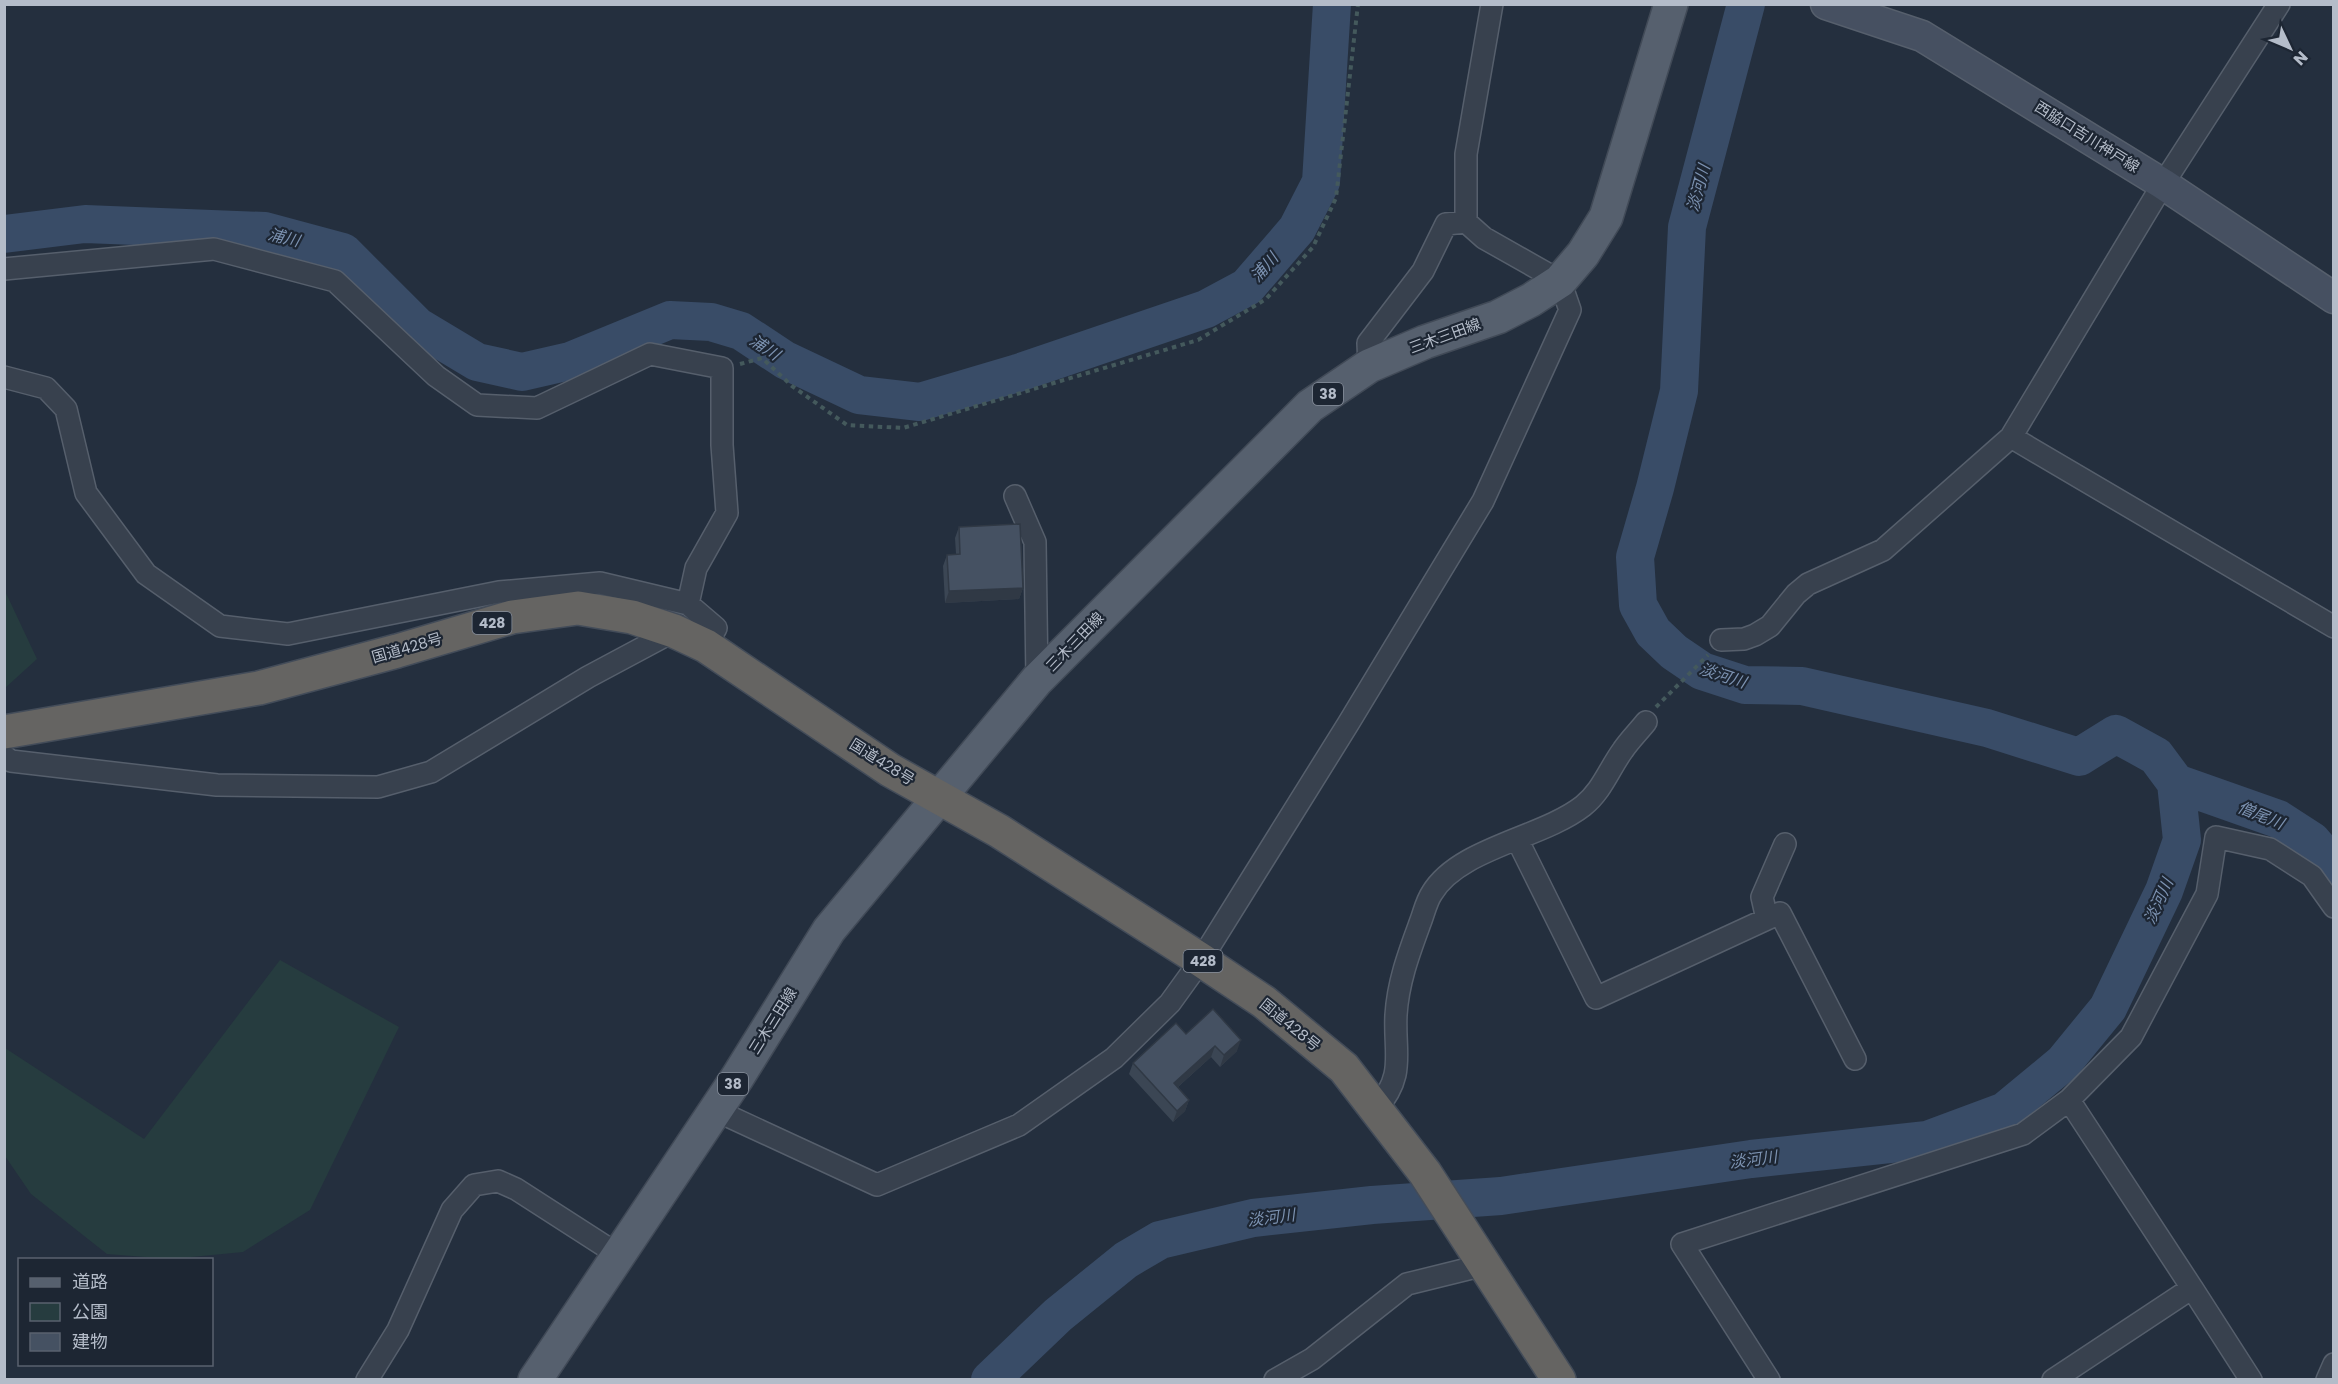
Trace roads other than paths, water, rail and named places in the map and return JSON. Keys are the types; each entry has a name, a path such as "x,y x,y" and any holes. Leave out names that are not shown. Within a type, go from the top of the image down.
{"highway":[{"name":"国道428号","path":"4,732 259,688 523,615 578,608 632,617 681,617 706,646 890,770 940,797 1201,960 1264,1002 1344,1068 1425,1173 1558,1380"}],"main road":[{"name":"三木三田線","path":"535,1380 715,1110 829,930 1037,680 1310,406 1369,366 1425,342 1498,317 1532,300 1560,281 1583,254 1606,217 1671,4"},
{"name":"西脇口吉川神戸線","path":"1826,4 1922,36 2163,184 2334,298"}],"street":[{"path":"1466,222 1466,154 1492,4"},
{"path":"1721,640 1744,639 1755,635 1770,626 1796,594 1808,584 1883,550 2011,436 2163,184 2279,4"},
{"path":"715,1110 877,1185 1019,1125 1114,1058 1170,1003 1201,960 1483,501 1570,310 1560,281 1484,238 1466,222 1446,224 1423,271 1368,343 1369,366"},
{"path":"4,269 214,249 335,281 436,376 477,405 537,408 650,354 722,368 722,446 727,513 696,568 681,617 588,677 431,772 378,787 217,785 11,761 4,756"},
{"path":"4,377 46,388 66,409 86,493 146,574 220,626 288,634 499,592 600,583 681,617"},
{"path":"2011,436 2334,627"},
{"path":"1015,496 1035,542 1037,680"},
{"path":"1376,1109 1388,1096 1398,1069 1396,1016 1402,972 1431,895 1441,881 1461,865 1582,807 1599,791 1623,750 1646,722"},
{"path":"1769,1380 1682,1244 2023,1134 2069,1100 2131,1036 2207,894 2216,837 2270,849 2312,876 2334,907"},
{"path":"1517,839 1596,998 1780,913 1855,1059"},
{"path":"1767,918 1762,897 1785,844"},
{"path":"2069,1100 2251,1380"},
{"path":"367,1380 398,1330 452,1210 474,1185 498,1181 516,1189 617,1254"},
{"path":"1275,1380 1312,1359 1407,1284 1481,1261"},
{"path":"2053,1380 2192,1288"},
{"path":"2327,1380 2334,1364"}],"waterway":[{"name":"浦川","path":"4,234 85,224 265,231 343,252 417,326 477,362 522,372 570,361 670,320 711,322 741,331 785,360 859,395 920,402 1018,373 1206,309 1247,287 1297,229 1321,182 1332,4"},
{"name":"淡河川","path":"990,1380 1058,1315 1126,1260 1160,1240 1253,1218 1372,1205 1501,1196 1751,1159 1927,1140 2005,1111 2063,1063 2108,1008 2164,891 2182,840 2176,783 2156,756 2116,734 2079,757 1987,728 1802,686 1745,685 1702,671 1674,652 1653,632 1638,605 1635,557 1679,391 1687,227 1746,4"},
{"name":"僧尾川","path":"2176,783 2278,819 2312,841 2334,867"}]}
